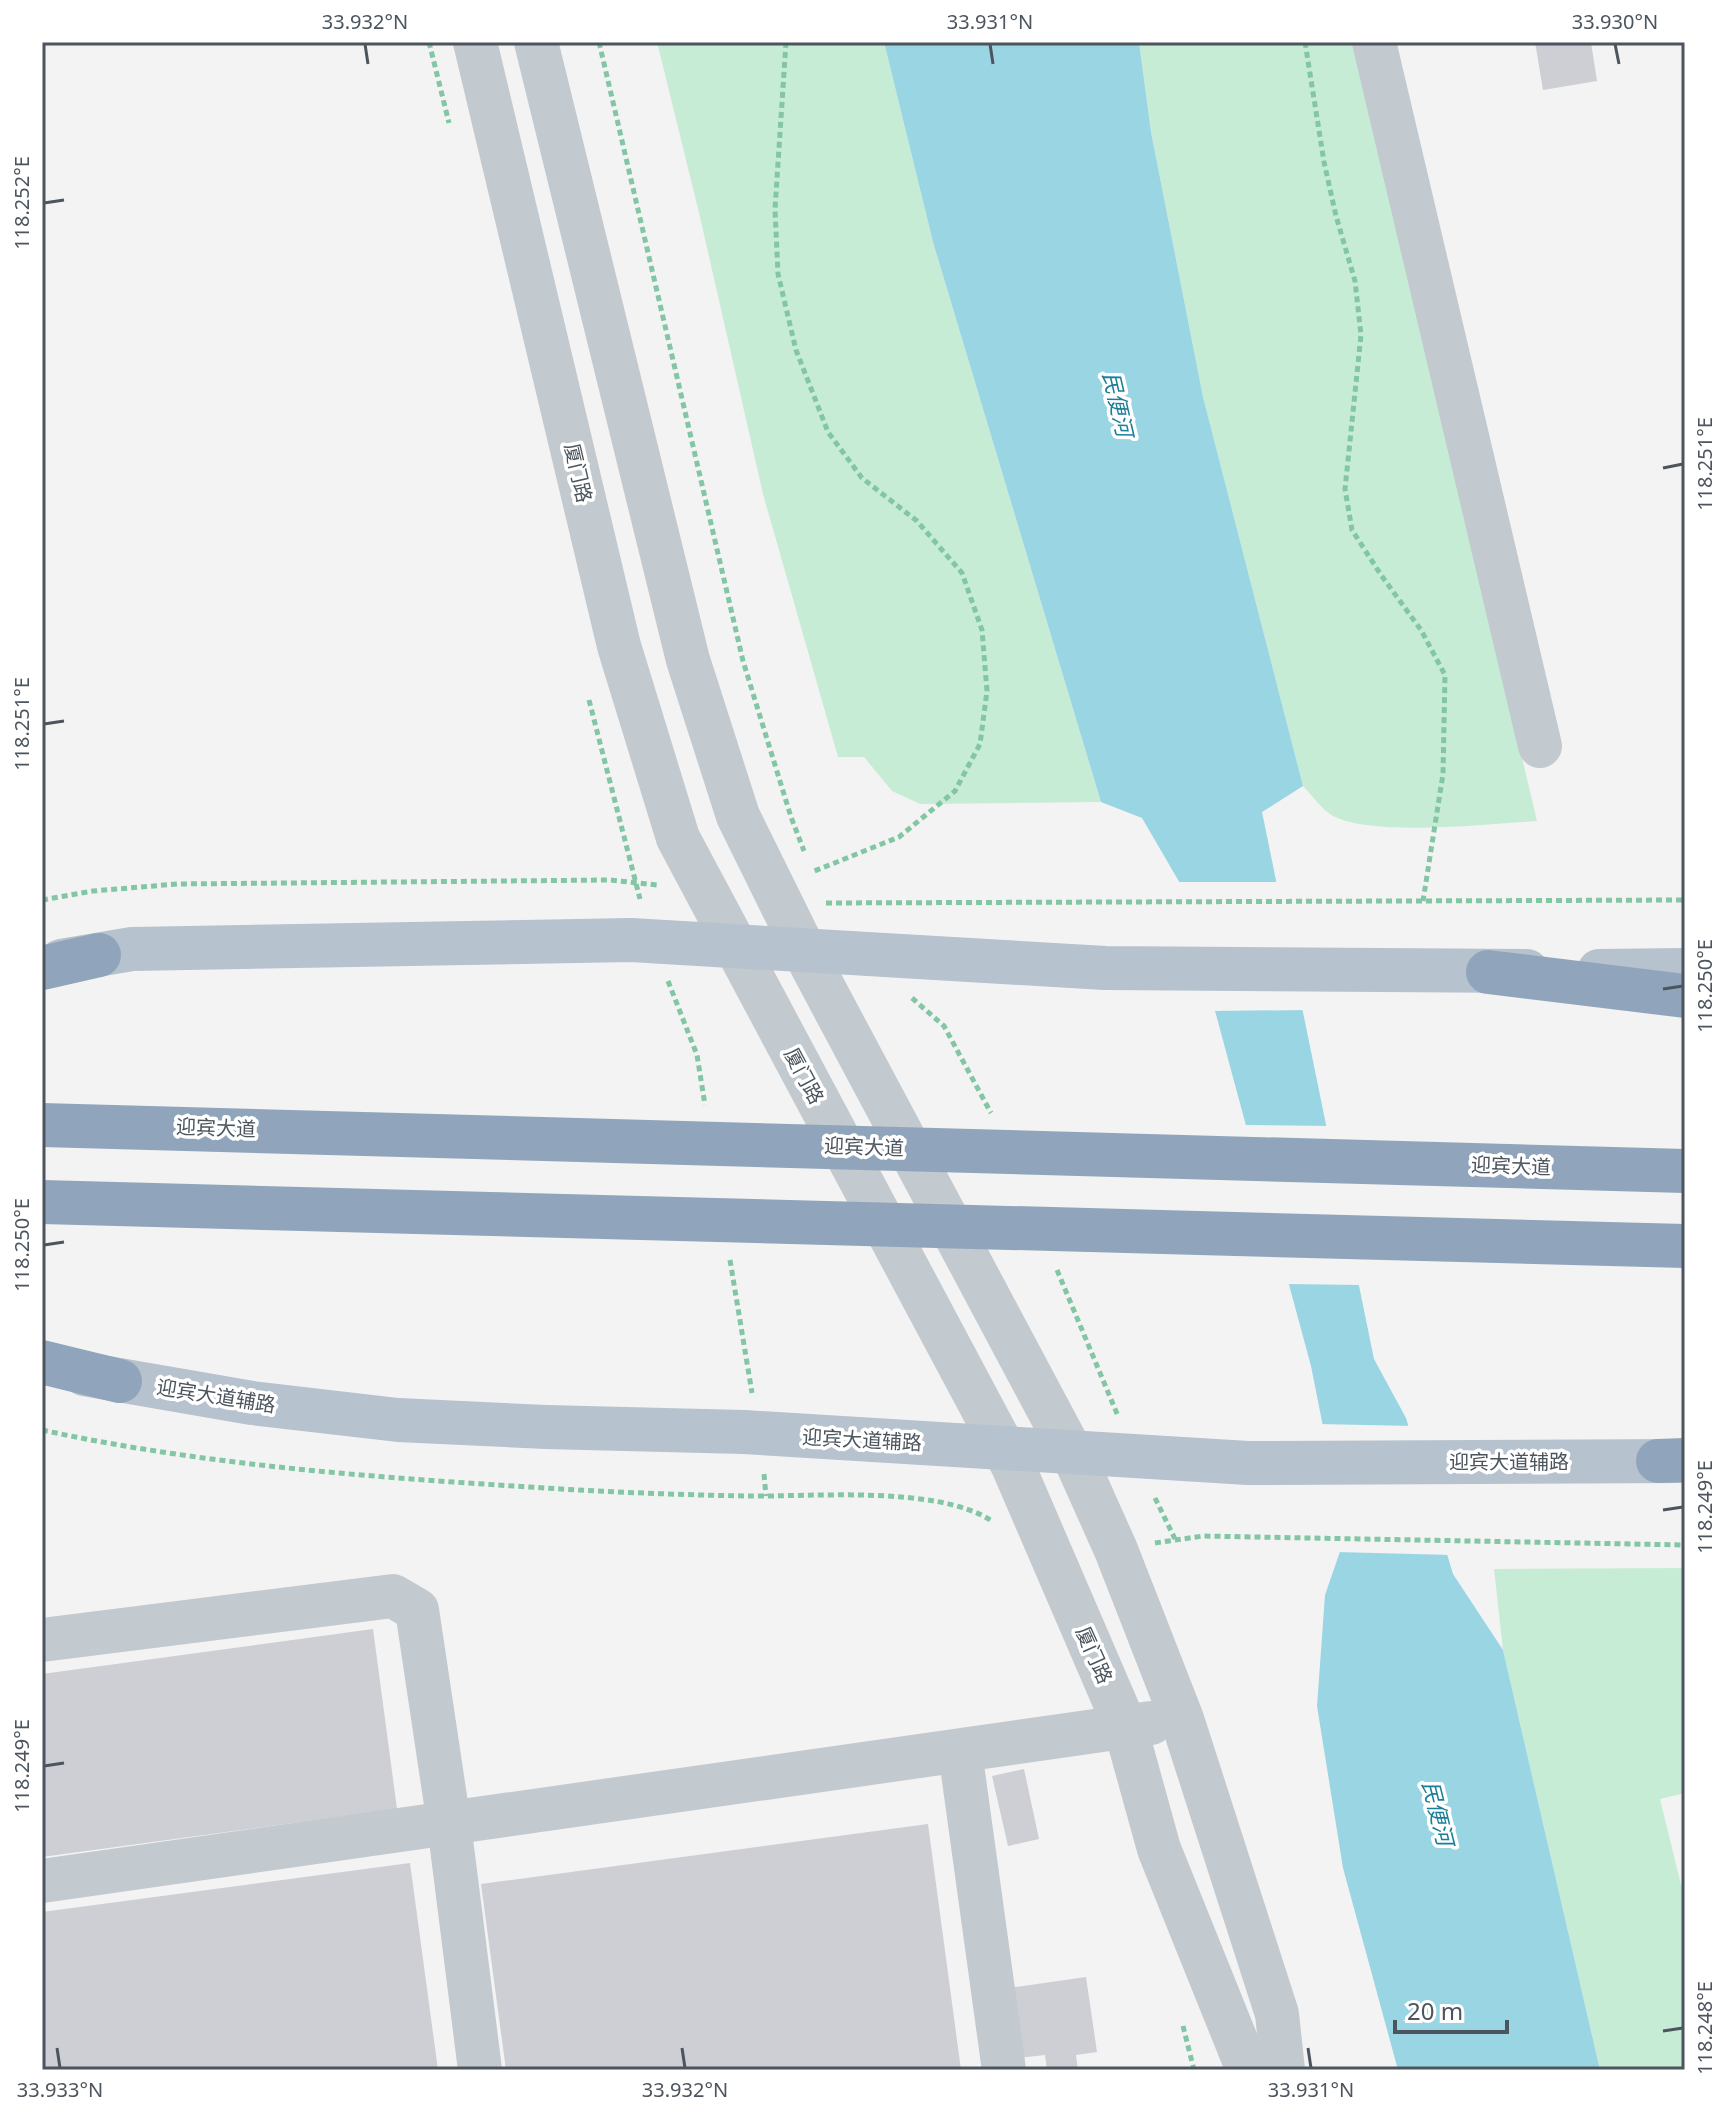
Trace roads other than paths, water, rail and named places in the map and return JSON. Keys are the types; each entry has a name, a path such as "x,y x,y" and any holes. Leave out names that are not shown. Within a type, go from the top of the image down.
{"highway":[{"path":"42,966 99,955"},
{"path":"1488,972 1685,996"},
{"name":"迎宾大道","path":"42,1125 1685,1171"},
{"path":"42,1202 1685,1246"},
{"path":"42,1364 120,1381"}],"main road":[{"path":"99,955 147,949 653,941 1105,968 1488,972 1685,970"},
{"name":"迎宾大道辅路","path":"120,1381 252,1403 398,1420 759,1433 1248,1463 1676,1461"}],"street":[{"name":"厦门路","path":"475,42 619,646 678,838 1004,1448 1125,1726 1159,1849 1248,2070"},
{"path":"536,42 688,660 738,816 805,951 1071,1453 1116,1550 1182,1719 1277,2014 1283,2070"},
{"path":"1374,42 1540,746"},
{"path":"42,1640 393,1596 417,1610 449,1824 480,2070"},
{"path":"42,1881 1182,1719"},
{"path":"960,1751 1004,2070"}],"water":[{"name":"民便河","path":"884,42 1139,42 1151,132 1203,397 1303,786 1262,812 1374,1359 1406,1418 1453,1574 1503,1650 1600,2070 1398,2070 1343,1868 1317,1706 1325,1595 1345,1537 1311,1366 1181,885 1142,818 1101,802 933,242"}]}
